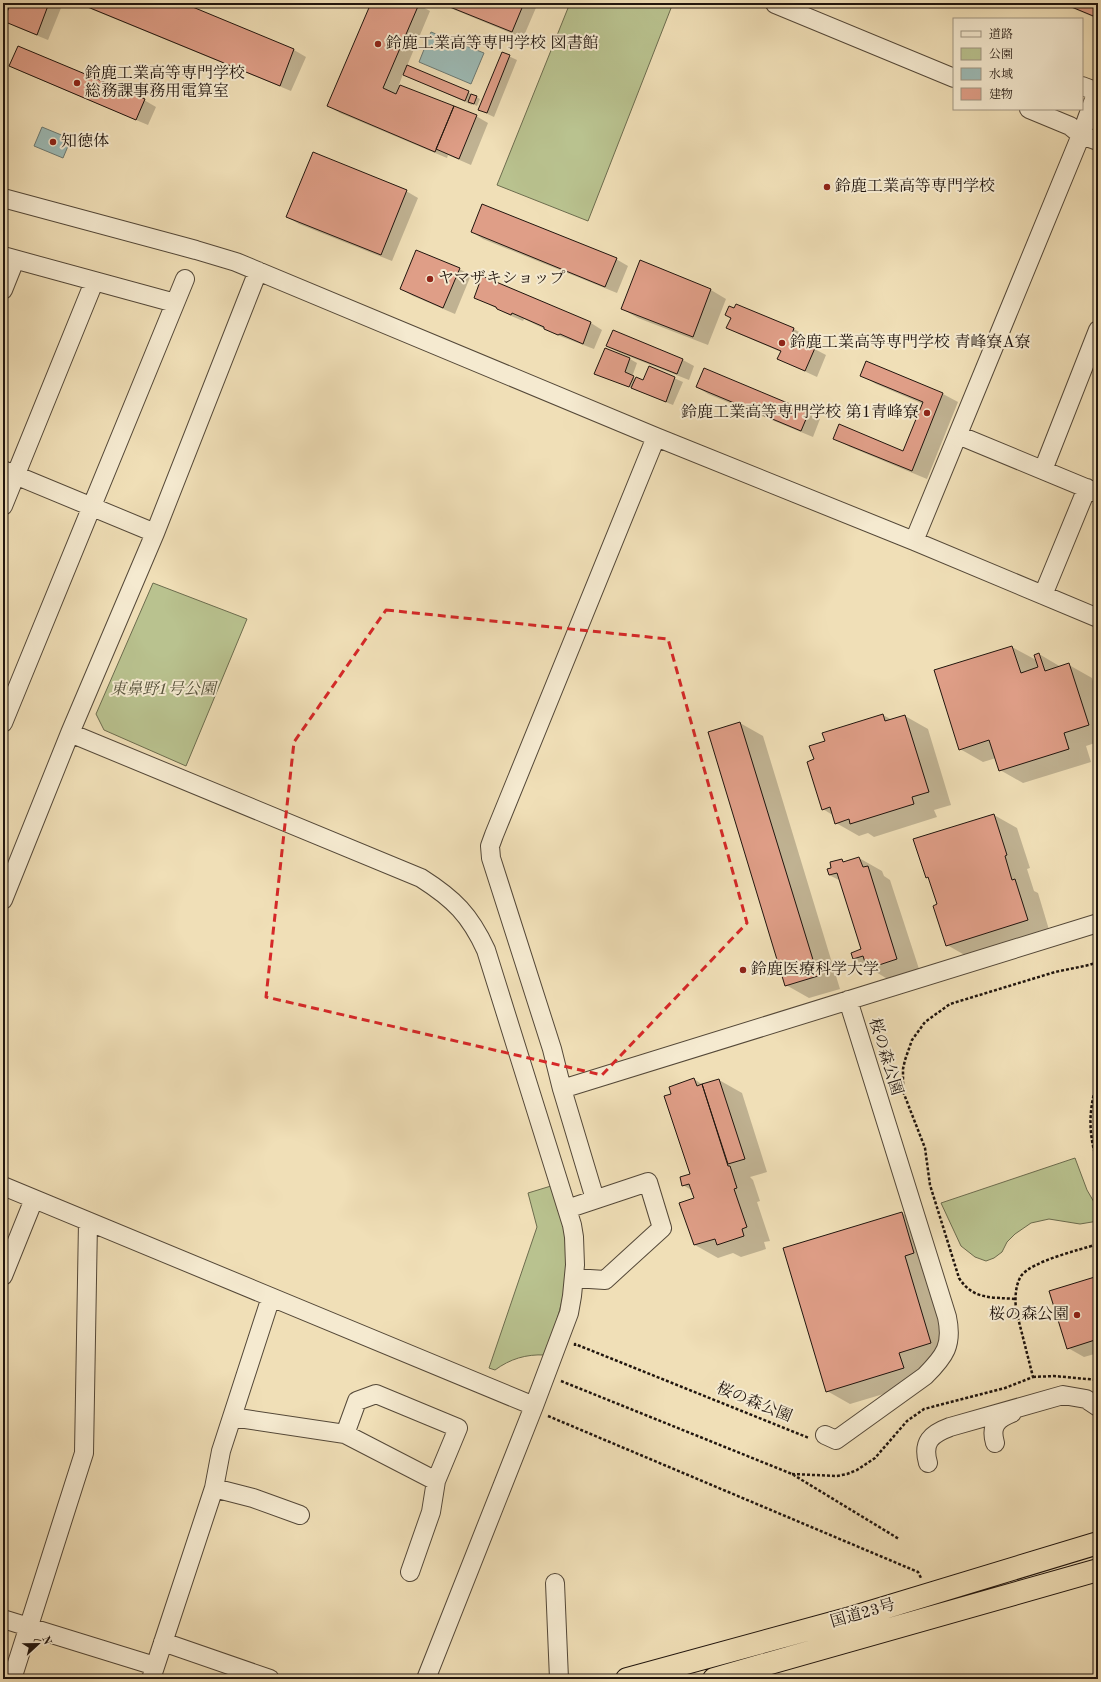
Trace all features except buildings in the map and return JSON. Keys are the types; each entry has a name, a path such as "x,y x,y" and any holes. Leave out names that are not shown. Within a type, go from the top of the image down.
{"highway":[{"name":"国道23号","path":"627,1679 854,1617 1098,1543"},
{"name":"国道23号","path":"714,1679 1098,1570"}],"street":[{"path":"776,3 775,4 953,78"},
{"path":"914,541 1081,135 1092,90"},
{"path":"1031,110 1070,126 1081,135 1098,141"},
{"path":"3,198 236,262 656,437 914,541 1098,618"},
{"path":"3,290 9,258 175,303"},
{"path":"3,900 70,734 155,533 258,271"},
{"path":"3,723 10,684 92,508 185,279"},
{"path":"3,506 9,473 94,282"},
{"path":"1043,470 1098,330"},
{"path":"958,435 1092,491 1043,595"},
{"path":"595,1199 562,1089 552,1049 493,865 490,851 494,835 656,437"},
{"path":"9,473 155,533"},
{"path":"70,734 421,878 446,894 455,903 471,921 486,950 567,1209 574,1237 574,1278 569,1313 542,1408 426,1679"},
{"path":"562,1089 1098,923"},
{"path":"820,1438 836,1440 925,1376 938,1363 950,1340 950,1330 945,1309 848,1000"},
{"path":"567,1209 648,1182 662,1228 605,1280 574,1278"},
{"path":"3,1186 542,1408"},
{"path":"3,1276 34,1200"},
{"path":"12,1679 84,1452 88,1222"},
{"path":"3,1620 153,1672 214,1488 221,1451 271,1297"},
{"path":"345,1434 357,1401 376,1394 458,1428 436,1481 430,1512 410,1572"},
{"path":"928,1463 925,1454 926,1445 936,1432 950,1426 1063,1395 1086,1399 1098,1407"},
{"path":"995,1443 993,1431 1000,1418 1031,1404"},
{"path":"232,1417 345,1434 436,1481"},
{"path":"214,1488 253,1498 300,1515"},
{"path":"555,1583 559,1679"},
{"path":"163,1642 270,1679"}],"path":[{"path":"1015,1299 986,1297 978,1294 965,1286 959,1278 930,1184 926,1148 904,1094 902,1083 905,1060 912,1040 918,1030 929,1018 950,1004 1055,972 1098,962"},
{"path":"1098,1080 1091,1109 1090,1133 1098,1163"},
{"path":"792,1474 837,1476 857,1470 876,1458 907,1420 924,1409 1005,1388 1033,1377 1018,1324 1015,1299 1017,1286 1022,1276 1035,1264 1098,1244"},
{"name":"桜の森公園","path":"573,1351 576,1344 820,1438"},
{"path":"558,1386 563,1375"},
{"path":"557,1379 792,1474 899,1539"},
{"path":"542,1408 548,1416 918,1572 921,1579 928,1577"}],"highlighted area":[{"path":"386,610 668,639 747,923 602,1075 266,997 294,742"}],"green space":[{"path":"570,3 673,3 588,221 497,185"},
{"name":"東鼻野1号公園","path":"153,583 247,619 186,766 104,730 96,714"},
{"path":"1075,1158 1087,1190 1098,1209 1098,1221 1080,1224 1049,1219 1031,1223 1015,1234 1007,1242 1002,1252 994,1258 986,1261 975,1257 961,1246 941,1203"},
{"path":"551,1186 563,1223 565,1236 567,1268 560,1311 545,1355 531,1355 518,1358 495,1370 489,1368 537,1227 528,1193"}],"water":[{"path":"431,32 484,53 471,84 419,62"},
{"path":"42,127 71,139 63,158 34,146"}],"place":[{"name":"鈴鹿工業高等専門学校 図書館","path":"378,44"},
{"name":"鈴鹿工業高等専門学校 総務課事務用電算室","path":"77,83"},
{"name":"知徳体","path":"53,142"},
{"name":"鈴鹿工業高等専門学校","path":"827,187"},
{"name":"ヤマザキショップ","path":"430,279"},
{"name":"鈴鹿工業高等専門学校 青峰寮A寮","path":"782,343"},
{"name":"鈴鹿工業高等専門学校 第1青峰寮","path":"927,413"},
{"name":"鈴鹿医療科学大学","path":"743,970"},
{"name":"桜の森公園","path":"1077,1315"}]}
